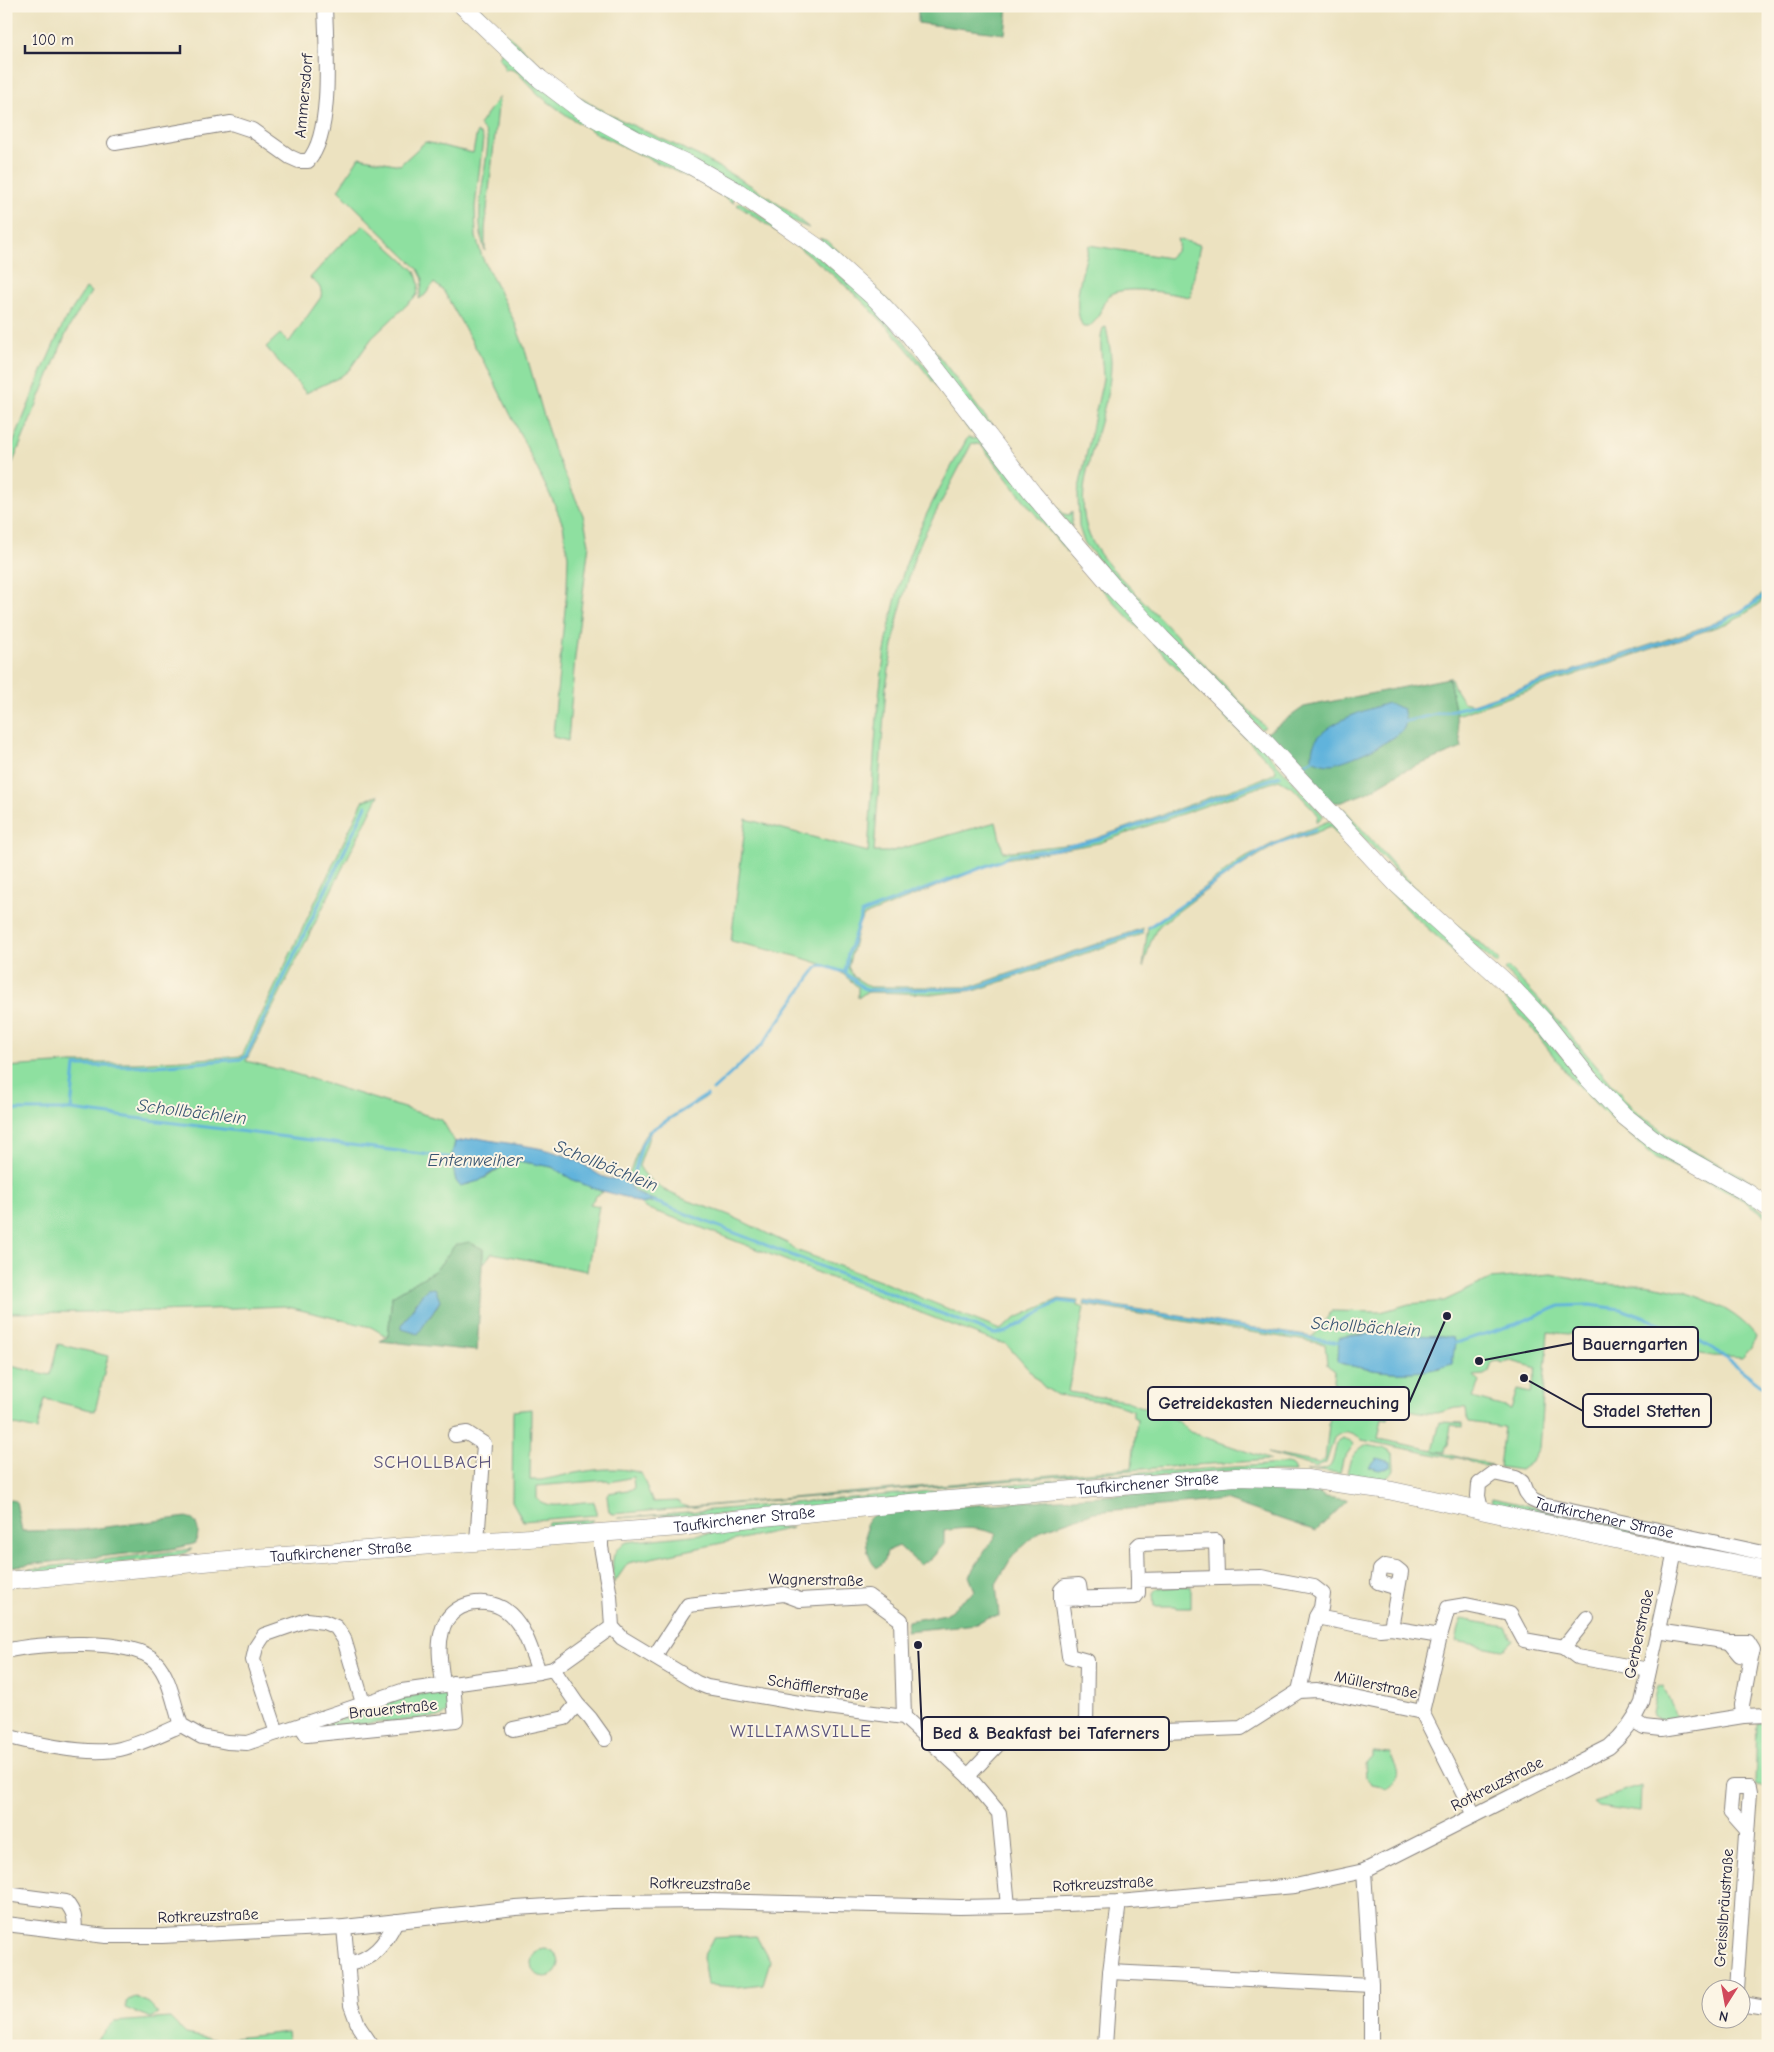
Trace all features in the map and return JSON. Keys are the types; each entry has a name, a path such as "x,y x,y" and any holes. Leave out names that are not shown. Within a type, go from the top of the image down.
{"main road":[{"path":"462,6 540,79 581,110 707,174 738,192 814,244 863,288 909,334 1033,494 1112,586 1258,735 1396,883 1515,991 1544,1022 1590,1079 1623,1115 1658,1143 1746,1192 1768,1207"},
{"name":"Taufkirchener Straße","path":"6,1582 215,1561 601,1534 890,1505 1236,1477 1301,1479 1388,1490 1675,1552 1768,1570"}],"street":[{"name":"Ammersdorf","path":"115,143 232,124 252,130 290,157 299,161 308,161 318,145 324,112 327,76 325,6"},
{"path":"455,1435 466,1433 484,1444 477,1542"},
{"name":"Taufkirchener Straße","path":"1481,1509 1478,1496 1479,1484 1494,1473 1516,1478 1522,1482 1532,1500 1543,1505 1768,1554"},
{"path":"601,1534 601,1547 610,1596 612,1627"},
{"path":"1086,1726 1087,1661 1069,1656 1061,1600 1135,1597 1138,1593 1137,1547 1140,1544 1216,1541 1217,1577"},
{"name":"Gerberstraße","path":"1634,1721 1642,1703 1675,1552"},
{"path":"968,1776 1010,1732 1031,1728 1086,1726 1138,1732 1241,1728 1299,1691 1323,1594 1314,1587 1261,1576 1138,1580"},
{"path":"1391,1628 1398,1588"},
{"name":"Wagnerstraße","path":"654,1657 688,1605 784,1594 800,1600 868,1596 902,1620 904,1717"},
{"path":"448,1684 439,1647 442,1629 453,1612 474,1602 495,1606 508,1612 514,1618 546,1670 590,1718 605,1739"},
{"path":"1422,1712 1448,1608 1466,1605 1510,1614 1524,1640 1564,1647 1577,1657 1649,1670"},
{"path":"1316,1617 1380,1630 1391,1628 1440,1636"},
{"path":"1564,1647 1587,1618"},
{"path":"277,1733 253,1660 253,1653 264,1634 307,1620 324,1622 336,1627 344,1639 363,1703"},
{"name":"Schäfflerstraße","path":"612,1627 622,1638 697,1683 707,1687 805,1704 904,1717"},
{"name":"Brauerstraße","path":"181,1724 202,1738 247,1743 402,1691 546,1670 612,1627"},
{"path":"1657,1631 1728,1642 1748,1642 1753,1650 1742,1705 1743,1716"},
{"path":"6,1651 64,1644 128,1649 148,1656 156,1661 166,1679 181,1724 142,1742 118,1749 89,1750 42,1746 6,1736"},
{"name":"Brauerstraße","path":"301,1726 307,1736 456,1720 448,1684"},
{"name":"Müllerstraße","path":"1299,1691 1317,1690 1422,1712 1474,1815"},
{"path":"512,1729 565,1718 577,1704"},
{"path":"1634,1721 1644,1727 1662,1729 1743,1716 1768,1715"},
{"path":"904,1717 968,1776 999,1813 1008,1906"},
{"name":"Rotkreuzstraße","path":"6,1924 106,1936 162,1936 344,1926 516,1908 637,1901 1008,1906 1119,1902 1295,1886 1364,1871 1392,1859 1609,1747 1634,1721"},
{"name":"Greisslbräustraße","path":"1737,1980 1746,1829"},
{"path":"1364,1871 1371,1986 1371,2046"},
{"path":"6,1894 66,1902 73,1911 74,1932"},
{"path":"1105,2046 1110,1972 1119,1902"},
{"path":"347,1964 360,1962 372,1956 388,1938 396,1921"},
{"path":"344,1926 351,2005 359,2027 372,2046"},
{"path":"1110,1972 1371,1986"},
{"path":"1752,2006 1768,2008"}],"green space":[{"path":"470,6 477,6 574,94 606,113 699,156 750,185 787,210 809,228 785,218 570,96"},
{"path":"918,6 1008,6 1005,34 918,23"},
{"path":"502,50 732,196 734,203 700,183 597,134 569,117 540,96 517,72 510,69 505,70 504,64 499,58"},
{"path":"499,97 485,229 485,251 480,224 480,210 488,142 486,133 479,125"},
{"path":"477,132 483,139 475,207 476,237 482,257 515,323 525,350 553,448 583,515 589,544 575,657 568,741 553,737 567,589 568,556 563,525 554,503 490,373 443,290 434,283 425,295 419,299 423,279 418,269 338,190 359,157 400,165 425,142 473,153"},
{"path":"740,202 797,239 874,304 973,425 971,433 913,357 875,314 809,256 737,205"},
{"path":"364,225 415,271 419,284 417,295 372,338 349,370 340,377 306,393 266,347 280,334 289,342 321,297 320,288 310,278 338,247"},
{"path":"819,238 828,241 922,334 1041,490 1064,514 1069,515 1072,511 1072,527"},
{"path":"1177,239 1200,245 1190,297 1146,290 1113,293 1107,298 1093,323 1089,327 1083,327 1079,318 1078,297 1089,245 1169,258 1178,248"},
{"path":"86,288 91,292 68,329 6,479 6,461 43,369 64,322"},
{"path":"1106,327 1111,357 1110,381 1084,489 1083,509 1087,529 1096,549 1109,565 1265,727 1261,729 1131,600 1084,542 1079,527 1078,493 1103,379 1101,339 1103,328"},
{"path":"980,434 1323,817 1316,822 1318,815 1315,811 1294,789 1279,780 1099,843 1005,859 864,916 859,924 848,967 854,977 870,987 970,987 1143,928 1142,934 977,990 936,994 870,992 858,998 858,987 837,969 796,956 731,941 746,819 868,852 878,709 887,639 894,604 910,553 941,486 968,437 974,439","holes":["972,443 981,445 1070,555 1276,769 1275,773 1094,839 1073,844 1003,852 996,822 889,852 874,852 886,687 898,617 914,559 922,539"]},
{"path":"1768,590 1768,596 1731,622 1456,715 1449,678 1451,678 1463,702 1472,704 1710,625 1744,609"},
{"path":"1449,678 1462,748 1401,772 1366,793 1342,802 1329,803 1264,735 1304,707"},
{"path":"379,795 246,1061 289,1072 442,1120 455,1142 452,1154 456,1181 463,1185 487,1177 507,1163 518,1161 552,1167 573,1180 603,1192 596,1196 590,1204 599,1206 587,1271 492,1253 483,1264 483,1249 455,1245 436,1270 392,1296 388,1337 371,1327 284,1306 161,1311 6,1313 6,1067 72,1063 136,1063 242,1056 363,801"},
{"path":"1343,808 1425,898 1500,961 1497,964 1439,916 1338,811"},
{"path":"1329,821 1502,989 1501,993 1408,911 1330,826 1275,846 1230,873 1160,925 1151,940 1143,967 1148,926 1157,922 1241,860 1272,844"},
{"path":"1508,967 1546,1007 1634,1110 1679,1144 1758,1184 1755,1188 1687,1155 1629,1114 1505,970"},
{"path":"1508,994 1578,1075 1768,1215 1768,1218 1743,1200 1654,1157 1571,1079 1532,1028 1506,1000"},
{"path":"707,1095 651,1131 639,1166 646,1176 656,1184 679,1197 736,1218 789,1244 793,1249 885,1283 1000,1330 1018,1317 1059,1299 1078,1301 1077,1306 1084,1307 1068,1392 1127,1401 1178,1421 1190,1432 1271,1460 1179,1466 613,1514 609,1512 608,1493 634,1489 633,1477 610,1482 607,1480 537,1486 537,1499 543,1503 556,1505 594,1502 596,1515 523,1521 512,1501 513,1411 531,1409 530,1480 541,1480 591,1470 629,1470 641,1473 653,1502 677,1501 689,1507 1132,1468 1137,1419 1133,1417 1133,1410 1107,1402 1057,1395 1044,1387 1006,1344 991,1340 689,1223 645,1208 641,1204 656,1201 635,1191 627,1179 642,1140 648,1131"},
{"path":"469,1242 483,1249 477,1351 380,1341 388,1337 392,1296 436,1270 455,1245","holes":["440,1301 431,1316 403,1325 416,1302"]},
{"path":"1551,1274 1608,1284 1643,1284 1680,1291 1709,1301 1722,1308 1746,1325 1756,1336 1752,1347 1742,1358 1713,1356 1601,1337 1548,1332 1539,1448 1531,1462 1520,1470 1499,1467 1504,1427 1469,1422 1466,1408 1431,1413 1391,1406 1388,1419 1382,1418 1378,1439 1433,1450 1440,1422 1463,1423 1463,1427 1451,1425 1445,1452 1434,1451 1491,1465 1481,1466 1462,1459 1362,1440 1345,1433 1334,1438 1326,1463 1316,1467 1267,1453 1319,1463 1325,1460 1335,1371 1327,1365 1325,1344 1084,1305 1085,1301 1313,1337 1332,1311 1381,1312 1409,1304 1444,1301 1490,1279","holes":["1364,1334 1443,1336 1441,1368 1414,1372 1390,1372 1340,1363 1338,1361 1339,1337","1511,1361 1537,1368 1530,1393 1517,1390 1511,1409 1473,1398 1480,1382 1474,1376 1484,1375 1489,1372 1492,1362 1503,1363"]},
{"path":"58,1344 108,1356 95,1411 45,1399 37,1430 6,1423 6,1365 50,1375"},
{"path":"1343,1438 1354,1444 1343,1460 1340,1473 1306,1470 1327,1469 1334,1458 1337,1442"},
{"path":"1365,1445 1387,1449 1393,1453 1394,1470 1386,1479 1374,1480 1347,1474 1352,1457"},
{"path":"1291,1465 1295,1472 1228,1471 689,1517 660,1515 618,1518 1141,1473"},
{"path":"1223,1487 1289,1489 1317,1492 1325,1497 1348,1500 1316,1531 1225,1500 1094,1512 1042,1530 1013,1555 996,1584 999,1616 988,1617 976,1624 906,1631 908,1621 946,1614 975,1591 969,1576 996,1534 970,1528 944,1531 944,1544 932,1558 920,1565 899,1546 887,1551 885,1560 877,1568 868,1553 866,1522 873,1515 883,1512"},
{"path":"1492,1498 1768,1557 1768,1561 1491,1506"},
{"path":"6,1499 16,1501 22,1531 82,1530 187,1517 194,1521 198,1528 198,1536 194,1544 171,1549 6,1567"},
{"path":"594,1520 589,1524 578,1527 547,1526 548,1523"},
{"path":"776,1526 792,1528 628,1563 614,1583 614,1555 627,1542"},
{"path":"192,1549 186,1553 173,1556 6,1577 6,1572"},
{"path":"1191,1586 1191,1608 1154,1606 1153,1594 1156,1588"},
{"path":"1461,1619 1506,1627 1513,1641 1503,1650 1456,1641"},
{"path":"1663,1686 1678,1718 1662,1721 1653,1717 1652,1712 1658,1687"},
{"path":"442,1689 447,1692 450,1710 441,1717 317,1728 379,1706"},
{"path":"1768,1722 1768,1786 1755,1785 1757,1723"},
{"path":"1372,1752 1391,1753 1398,1774 1393,1783 1386,1788 1371,1785 1366,1777 1365,1765 1372,1757"},
{"path":"1641,1786 1640,1812 1599,1806 1594,1802"},
{"path":"756,1936 770,1961 763,1984 736,1987 707,1985 703,1957 713,1938"},
{"path":"545,1949 555,1953 559,1963 555,1973 545,1977 535,1973 531,1963 535,1953"},
{"path":"136,1997 149,2003 159,2014 151,2018 125,2008 128,2000"},
{"path":"170,2018 186,2034 218,2040 287,2032 289,2046 98,2046 93,2043 114,2022"}],"water":[{"path":"1388,703 1403,709 1405,723 1400,733 1370,750 1338,763 1326,764 1312,759 1314,744 1327,729 1346,718"},
{"name":"Entenweiher","path":"477,1138 551,1151 582,1163 605,1178 612,1179 627,1175 627,1181 632,1190 657,1201 641,1204 573,1180 552,1167 518,1161 507,1163 479,1181 460,1186 456,1181 451,1159 455,1142"},
{"path":"435,1288 440,1301 418,1334 402,1329 402,1325 423,1293 427,1289"},
{"path":"1374,1334 1453,1338 1455,1344 1452,1364 1424,1371 1396,1372 1368,1369 1338,1361 1339,1337"},
{"path":"1377,1458 1390,1462 1390,1467 1379,1470 1369,1467"}],"waterway":[{"path":"1403,722 1470,706 1693,633 1732,616 1768,593"},
{"path":"1302,765 1315,758"},
{"path":"845,973 848,954 862,913 1002,860 1010,855 1056,849 1099,839 1280,776"},
{"path":"71,1110 75,1066 155,1066 242,1059 246,1056 366,806"},
{"path":"1149,927 1258,853 1315,830"},
{"path":"713,1090 762,1045 810,977 822,965 844,972 866,990 972,989 1141,931"},
{"path":"625,1186 633,1177 642,1144 650,1131 707,1095"},
{"name":"Schollbächlein","path":"6,1110 71,1110 454,1158"},
{"name":"Schollbächlein","path":"653,1201 994,1334 1007,1332 1059,1301 1076,1303"},
{"name":"Schollbächlein","path":"1086,1303 1341,1343"},
{"name":"Schollbächlein","path":"1452,1344 1516,1324 1560,1306 1590,1305 1621,1309 1686,1333 1715,1350 1768,1390"}],"place":[{"name":"Getreidekasten Niederneuching","path":"1447,1316"},
{"name":"Bauerngarten","path":"1479,1361"},
{"name":"Stadel Stetten","path":"1524,1378"},
{"name":"Bed & Beakfast bei Taferners","path":"918,1645"}],"district":[{"name":"SCHOLLBACH","path":"433,1462"},
{"name":"WILLIAMSVILLE","path":"801,1731"}]}
